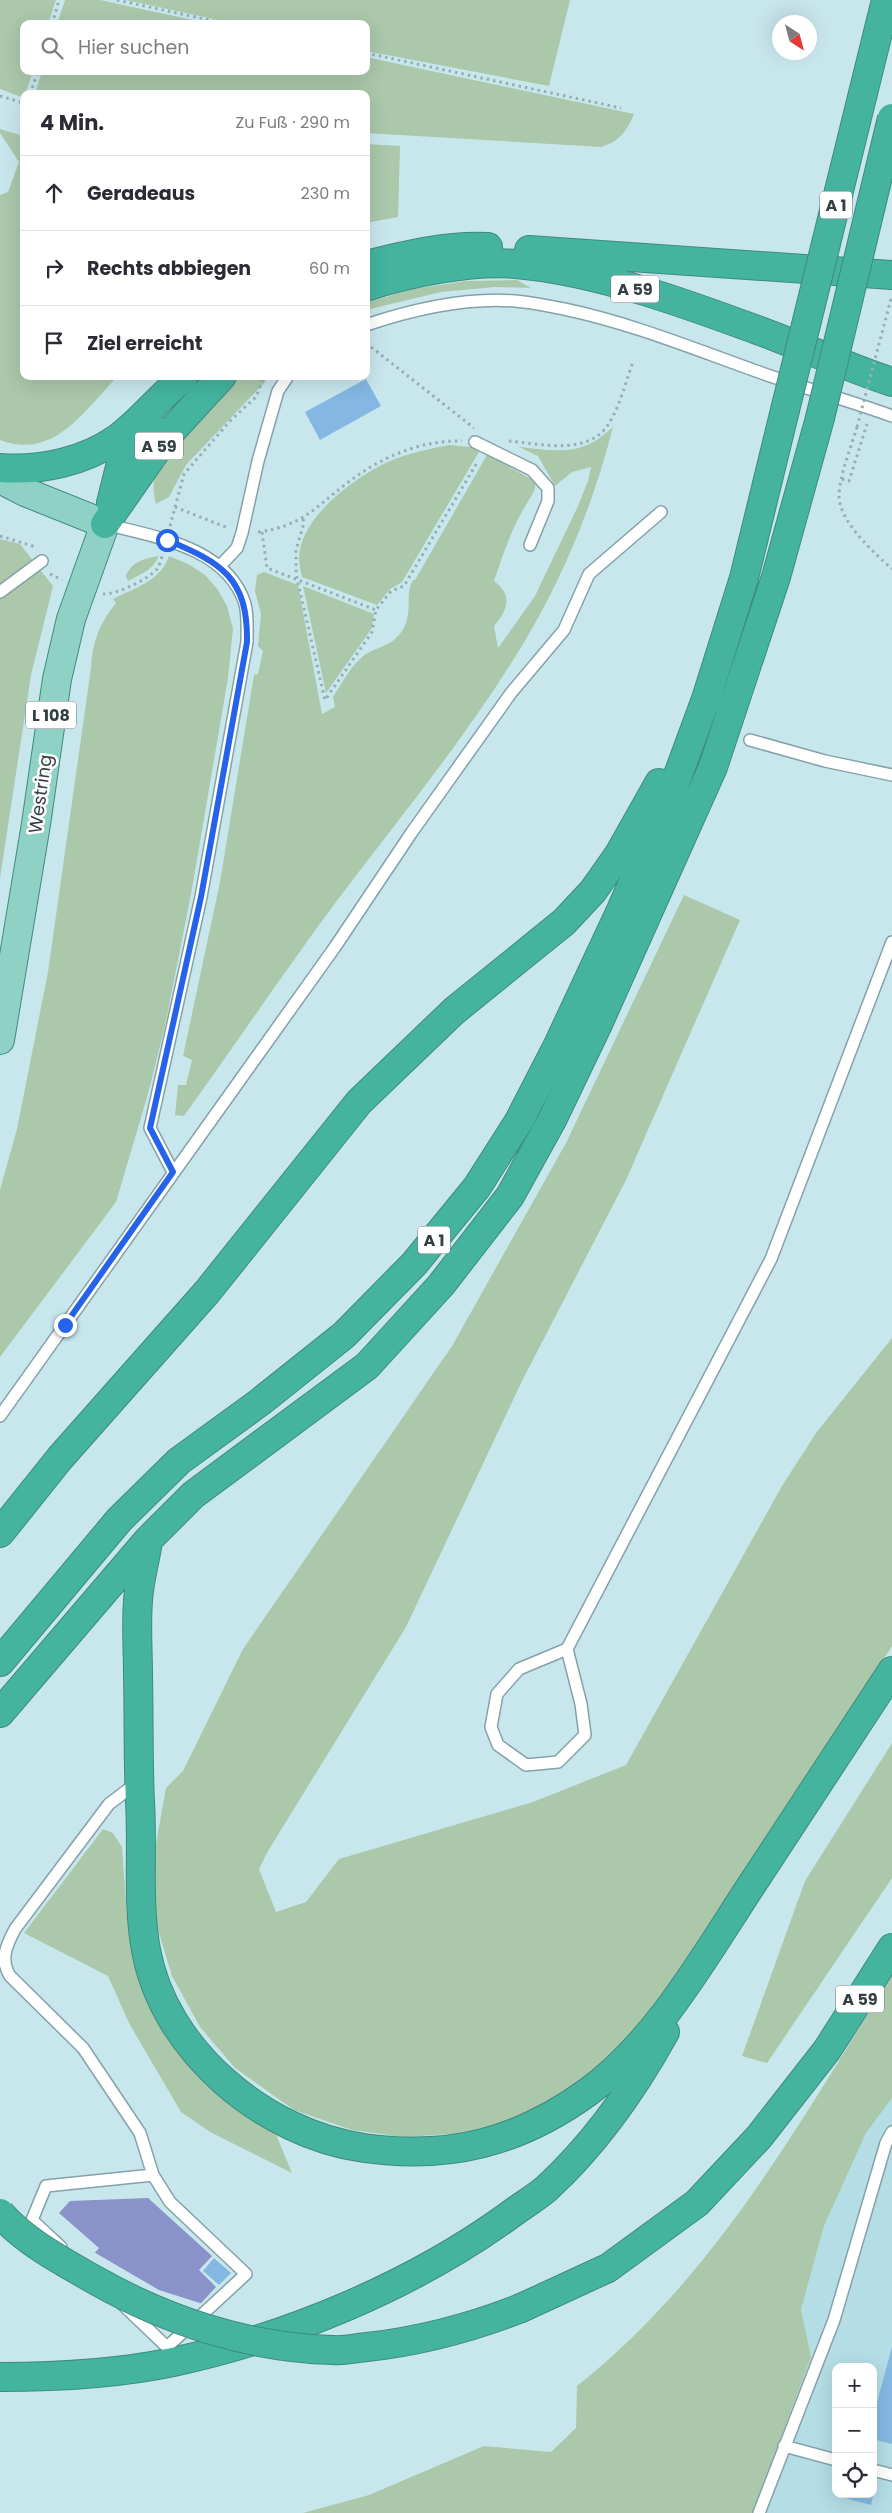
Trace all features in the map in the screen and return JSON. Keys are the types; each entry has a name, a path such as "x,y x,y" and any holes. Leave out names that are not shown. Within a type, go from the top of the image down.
{"highway":[{"name":"A 1","path":"0,1662 119,1520 179,1461 260,1402 344,1335 414,1264 477,1187 519,1121 558,1045 613,928 668,802 706,699 744,578 886,0"},
{"name":"A 1","path":"0,1713 148,1540 193,1495 367,1366 441,1285 510,1196 552,1120 598,1024 713,767 776,577 820,418 892,118"},
{"name":"A 59","path":"370,264 404,255 446,249 485,247 550,255 648,280 892,364"},
{"path":"518,250 892,275"},
{"name":"A 59","path":"370,287 428,271 468,266 514,264 561,271 638,290 768,334 857,371 892,382"},
{"path":"0,468 20,470 45,467 83,456 102,448 118,437 180,380"},
{"path":"105,524 121,463 165,409 182,380"},
{"name":"A 59","path":"105,524 165,438 218,380"},
{"path":"0,1533 60,1458 214,1284 359,1102 454,1011 564,922 593,891 619,854 706,699"},
{"path":"148,1540 138,1600 139,1780 142,1834 141,1907 145,1943 156,1984 164,2004 183,2036 208,2064 240,2094 269,2113 310,2134 352,2146 389,2152 435,2152 491,2143 542,2122 614,2072 660,2020 712,1945 892,1671"},
{"path":"0,2377 47,2377 110,2372 173,2362 271,2335 373,2295 468,2246 552,2182 602,2130 640,2077 712,1945"},
{"name":"A 59","path":"0,2213 11,2225 61,2261 158,2312 206,2329 262,2341 334,2350 397,2344 443,2335 521,2308 608,2268 697,2203 760,2137 827,2050 892,1948"}],"main road":[{"path":"0,479 25,492 105,524"},
{"name":"Westring","path":"0,1040 33,843 57,678 65,642 105,524"}],"lane":[{"path":"370,324 401,314 442,305 516,300 539,304 635,327 760,373 892,416"},
{"path":"220,566 237,548 260,452 278,391 285,380"},
{"path":"477,437 486,447 532,470 548,488 548,501 530,545"},
{"path":"0,1416 335,947 412,832 511,693 564,630 589,574 661,512"},
{"path":"105,524 167,540 196,551 220,566 235,585 245,604 247,642 201,897 150,1128 173,1172"},
{"path":"0,592 42,561"},
{"path":"750,740 825,761 892,775"},
{"path":"567,1649 581,1704 585,1735 558,1762 526,1765 498,1745 492,1727 497,1694 519,1669 567,1649 771,1259 892,942"},
{"path":"139,1780 109,1804 15,1929 3,1957 4,1968 10,1976 84,2048 140,2133 153,2175 170,2202 246,2274 167,2347 32,2220 46,2186 153,2175"},
{"path":"759,2513 834,2320 886,2143 892,2132"},
{"path":"784,2446 832,2459"},
{"path":"877,2471 892,2475"}],"path":[{"path":"53,20 60,0"},
{"path":"117,0 210,20"},
{"path":"370,54 620,108"},
{"path":"31,90 37,75"},
{"path":"0,96 20,102"},
{"path":"892,295 838,495 843,516 874,554 892,569"},
{"path":"370,346 458,416 477,437"},
{"path":"503,440 571,445 586,442 597,436 611,420 633,362"},
{"path":"82,588 107,594 122,590 153,573 158,567 167,540 184,474 230,421 256,397 262,380"},
{"path":"842,479 849,480 870,415"},
{"path":"175,506 242,533 262,532 285,527 303,519 362,472 390,457 430,444 477,437"},
{"path":"303,519 304,523 296,550 295,566 325,700 372,632 376,610 391,591 404,586 486,447"},
{"path":"262,532 267,568 376,610"}],"shaded area":[{"path":"892,2098 892,2513 753,2513 811,2357 801,2311 824,2226 866,2133"}],"green space":[{"path":"0,0 56,0 49,20 20,20 20,75 32,75 27,90 20,90 20,96 0,89"},
{"path":"65,0 100,0 192,20 58,20"},
{"path":"126,0 570,0 549,86 370,52 370,20 218,20"},
{"path":"370,58 634,114 618,139 601,147 370,133 370,90 36,90 41,75 370,75"},
{"path":"0,129 20,135 20,380 114,380 81,416 67,428 53,438 37,444 20,445 0,440 0,195 8,192 19,162 0,133"},
{"path":"370,144 400,146 398,217 370,222"},
{"path":"517,280 531,288 495,287 441,292 370,309 370,302 413,289 466,281"},
{"path":"235,380 266,380 186,465 169,497 156,504 154,484 160,467 179,439"},
{"path":"613,427 592,497 565,564 544,607 498,684 446,758 317,928 184,1116 175,1115 178,1085 186,1085 192,1060 183,1056 220,882 254,675 258,674 263,651 258,646 261,614 255,591 257,575 264,572 298,585 322,714 335,707 333,697 356,663 365,655 392,641 402,631 408,617 410,585 415,580 487,455 535,481 533,494 512,533 494,581 500,586 506,597 503,614 494,626 498,648 535,596 578,506 588,481 591,467 572,472 555,486 538,456 519,447 546,450 580,448 601,437"},
{"path":"449,445 471,447 479,452 402,582 390,589 377,605 302,577 299,557 304,536 312,522 335,497 363,476 390,461 412,453"},
{"path":"0,539 20,544 53,586 31,675 0,878"},
{"path":"159,556 150,568 128,581 126,576 131,567 144,560"},
{"path":"169,556 190,565 205,575 218,590 227,606 233,629 228,678 192,889 165,1026 148,1094 116,1202 0,1357 0,1190 17,1129 48,972 93,650 101,625 116,603 113,599 153,578 160,572"},
{"path":"303,586 374,614 372,628 326,693"},
{"path":"684,895 740,920 626,1180 523,1379 406,1627 268,1851 259,1869 276,1912 306,1902 339,1859 533,1802 626,1765 782,1486 816,1433 892,1338 892,1646 678,1985 613,2056 570,2087 531,2111 491,2128 451,2134 403,2137 352,2130 294,2110 235,2068 200,2027 172,1976 155,1920 151,1871 166,1788 183,1771 243,1649 452,1346 566,1143"},
{"path":"892,1743 892,1878 767,2063 742,2056 805,1881"},
{"path":"103,1829 113,1833 122,1847 127,1916 135,1954 275,2132 292,2173 210,2132 181,2112 130,2025 108,1976 24,1933"},
{"path":"892,1975 892,2098 866,2133 824,2226 801,2310 811,2357 753,2513 303,2513 369,2495 484,2446 551,2452 576,2428 577,2386 626,2343 671,2296 713,2247 752,2195 788,2141"}],"water":[{"path":"148,2198 212,2256 199,2270 216,2287 174,2332 91,2257 99,2248 59,2213 70,2201"}],"pier":[{"path":"92,2251 159,2290 203,2304 173,2334 89,2259 88,2256"}],"building":[{"path":"364,380 367,380 381,406 320,440 305,412"},
{"path":"214,2258 231,2273 219,2285 203,2271"},
{"path":"892,2347 892,2444 877,2440 877,2402"},
{"path":"845,2498 873,2498 871,2505"}],"route":[{"path":"65,1325 173,1172 150,1128 169,1049 201,897 247,642 245,604 235,585 220,566 196,551 167,540"}]}
